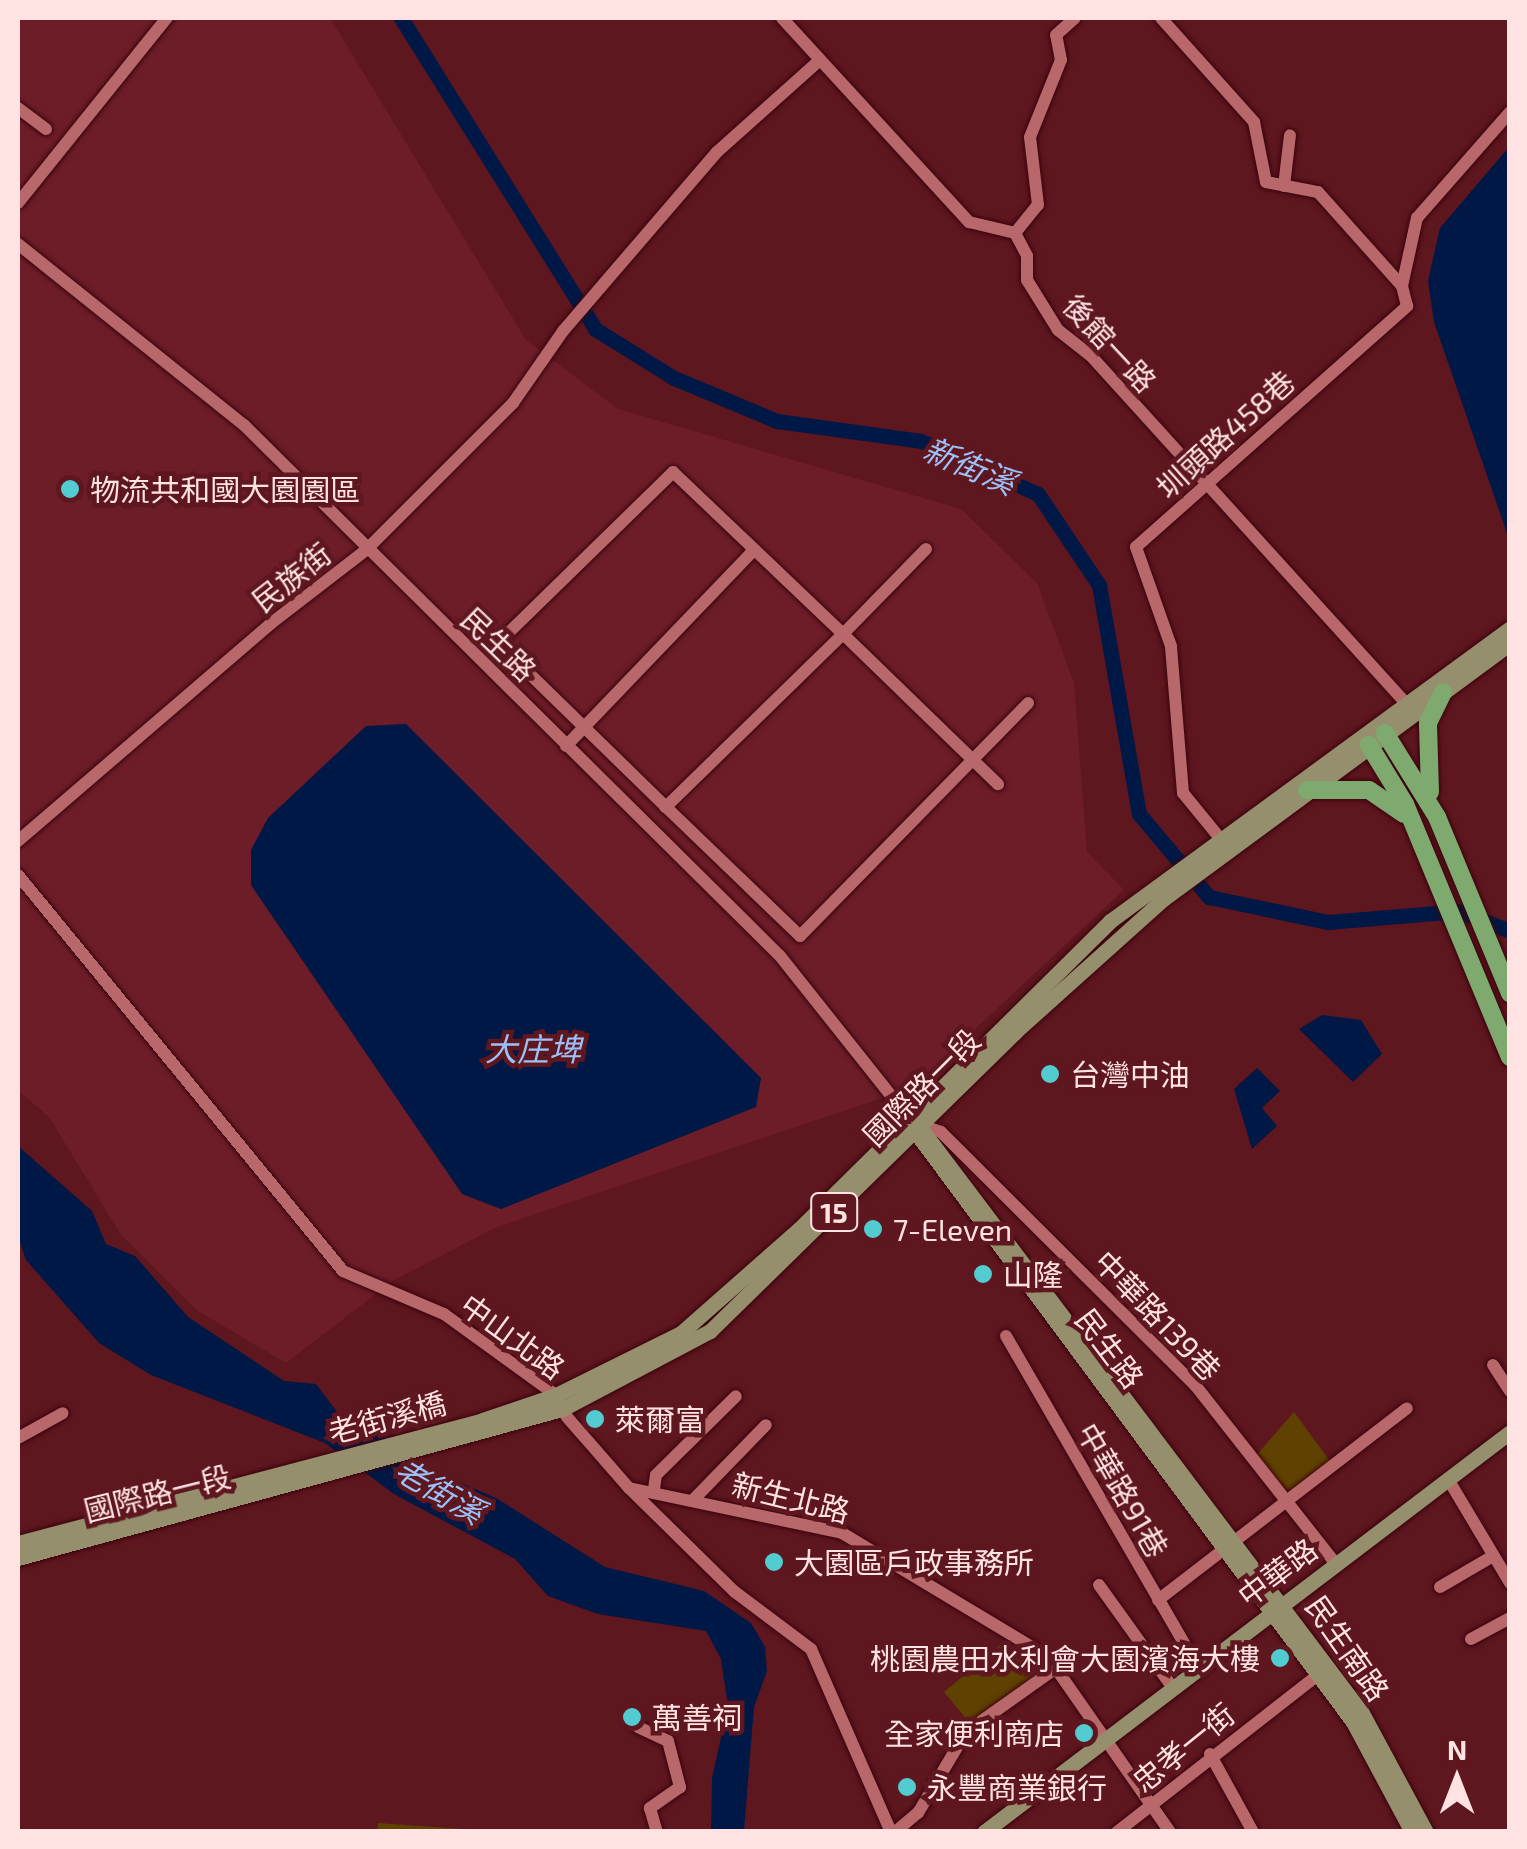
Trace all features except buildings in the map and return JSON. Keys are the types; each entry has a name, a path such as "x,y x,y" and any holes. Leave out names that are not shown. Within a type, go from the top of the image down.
{"highway":[{"path":"1443,692 1428,723 1426,752 1436,817 1510,993"},
{"path":"1373,736 1436,817"},
{"path":"1373,736 1434,871 1510,1057"},
{"path":"1307,790 1368,790 1386,797 1414,826"}],"main road":[{"name":"15","path":"1225,842 1373,736 1510,628"},
{"name":"15","path":"1410,708 1443,692 1510,643"},
{"name":"15","path":"1225,842 1307,790 1373,736"},
{"name":"國際路一段","path":"915,1126 1132,904 1225,842"},
{"name":"國際路一段","path":"482,1427 559,1402 682,1333 1225,842"},
{"name":"民生路","path":"915,1126 1276,1606"},
{"name":"老街溪橋","path":"308,1474 482,1427"},
{"name":"中華路","path":"984,1832 1276,1606 1508,1436"},
{"name":"國際路一段","path":"18,1543 308,1474"},
{"name":"國際路一段","path":"18,1558 308,1474"},
{"name":"民生南路","path":"1276,1606 1362,1713 1426,1832"},
{"name":"民生南路","path":"1324,1670 1412,1832"}],"street":[{"path":"18,203 167,18"},
{"path":"782,18 969,222 1016,233 1038,205 1030,137 1061,60 1056,35 1075,18"},
{"path":"1162,18 1254,122 1266,182 1318,192 1402,286"},
{"name":"民族街","path":"18,841 270,624 366,550 513,403 568,326 717,152 820,60"},
{"path":"18,108 46,129"},
{"name":"圳頭路458巷","path":"1225,842 1183,793 1171,646 1136,547 1407,306 1402,286 1408,239 1429,198 1510,112"},
{"path":"1284,186 1290,134"},
{"name":"後館一路","path":"1016,233 1027,256 1027,280 1050,320 1410,708"},
{"name":"民生路","path":"18,244 244,425 780,956 915,1126"},
{"path":"800,936 498,643 673,472 998,784"},
{"path":"666,807 926,549"},
{"path":"566,746 753,551"},
{"path":"780,956 1028,702"},
{"name":"中山北路","path":"18,875 343,1271 444,1314 559,1402 629,1488 735,1592 811,1650 893,1832"},
{"name":"中華路139巷","path":"915,1126 942,1132 1194,1385 1335,1563"},
{"name":"中華路91巷","path":"1006,1336 1198,1668"},
{"path":"1493,1365 1510,1391"},
{"path":"654,1489 656,1475 736,1396"},
{"path":"1158,1600 1407,1408"},
{"path":"18,1438 63,1413"},
{"path":"694,1499 766,1425"},
{"path":"1448,1479 1510,1583"},
{"name":"新生北路","path":"629,1488 654,1489 859,1540 1056,1668 1110,1736 1170,1832"},
{"path":"1440,1588 1493,1556"},
{"path":"1099,1585 1173,1688"},
{"path":"1471,1639 1510,1618"},
{"path":"893,1832 918,1813 966,1732 1056,1668"},
{"name":"忠孝一街","path":"1117,1832 1210,1754 1324,1670"},
{"path":"638,1727 668,1741 680,1787 650,1808 657,1832"},
{"path":"1210,1754 1247,1829"}],"shaded area":[{"path":"18,18 330,18 526,340 618,409 961,509 1037,583 1074,683 1087,852 1124,890 912,1088 497,1227 394,1280 286,1363 198,1311 121,1235 49,1117 18,1091"},
{"path":"1294,1412 1332,1464 1284,1501 1252,1460"},
{"path":"1000,1645 1040,1661 1045,1671 973,1727 944,1692"},
{"path":"378,1823 491,1831 377,1831"}],"water":[{"path":"1509,147 1509,539 1434,322 1428,281 1440,228"},
{"name":"大庄埤","path":"406,724 761,1078 756,1107 501,1209 462,1194 251,885 251,850 268,818 366,726"},
{"path":"1322,1015 1361,1020 1382,1054 1353,1082 1299,1029"},
{"path":"1257,1068 1280,1091 1262,1108 1277,1126 1252,1149 1234,1089"},
{"name":"老街溪","path":"18,1146 92,1211 106,1244 135,1256 188,1317 284,1381 316,1384 337,1412 367,1424 427,1468 496,1498 605,1567 704,1591 751,1623 765,1647 767,1671 754,1707 744,1831 711,1831 712,1778 728,1706 721,1659 706,1631 598,1614 548,1596 515,1559 394,1494 325,1443 151,1375 99,1343 26,1260 18,1237"}],"waterway":[{"name":"新街溪","path":"401,18 595,329 674,378 777,421 921,441 1038,494 1099,585 1139,814 1209,897 1328,922 1458,911 1510,931"}],"place":[{"name":"物流共和國大園園區","path":"70,489"},
{"name":"台灣中油","path":"1050,1074"},
{"name":"7-Eleven","path":"873,1229"},
{"name":"山隆","path":"983,1274"},
{"name":"萊爾富","path":"595,1419"},
{"name":"大園區戶政事務所","path":"774,1562"},
{"name":"桃園農田水利會大園濱海大樓","path":"1280,1658"},
{"name":"萬善祠","path":"632,1717"},
{"name":"全家便利商店","path":"1084,1733"},
{"name":"永豐商業銀行","path":"907,1787"}]}
